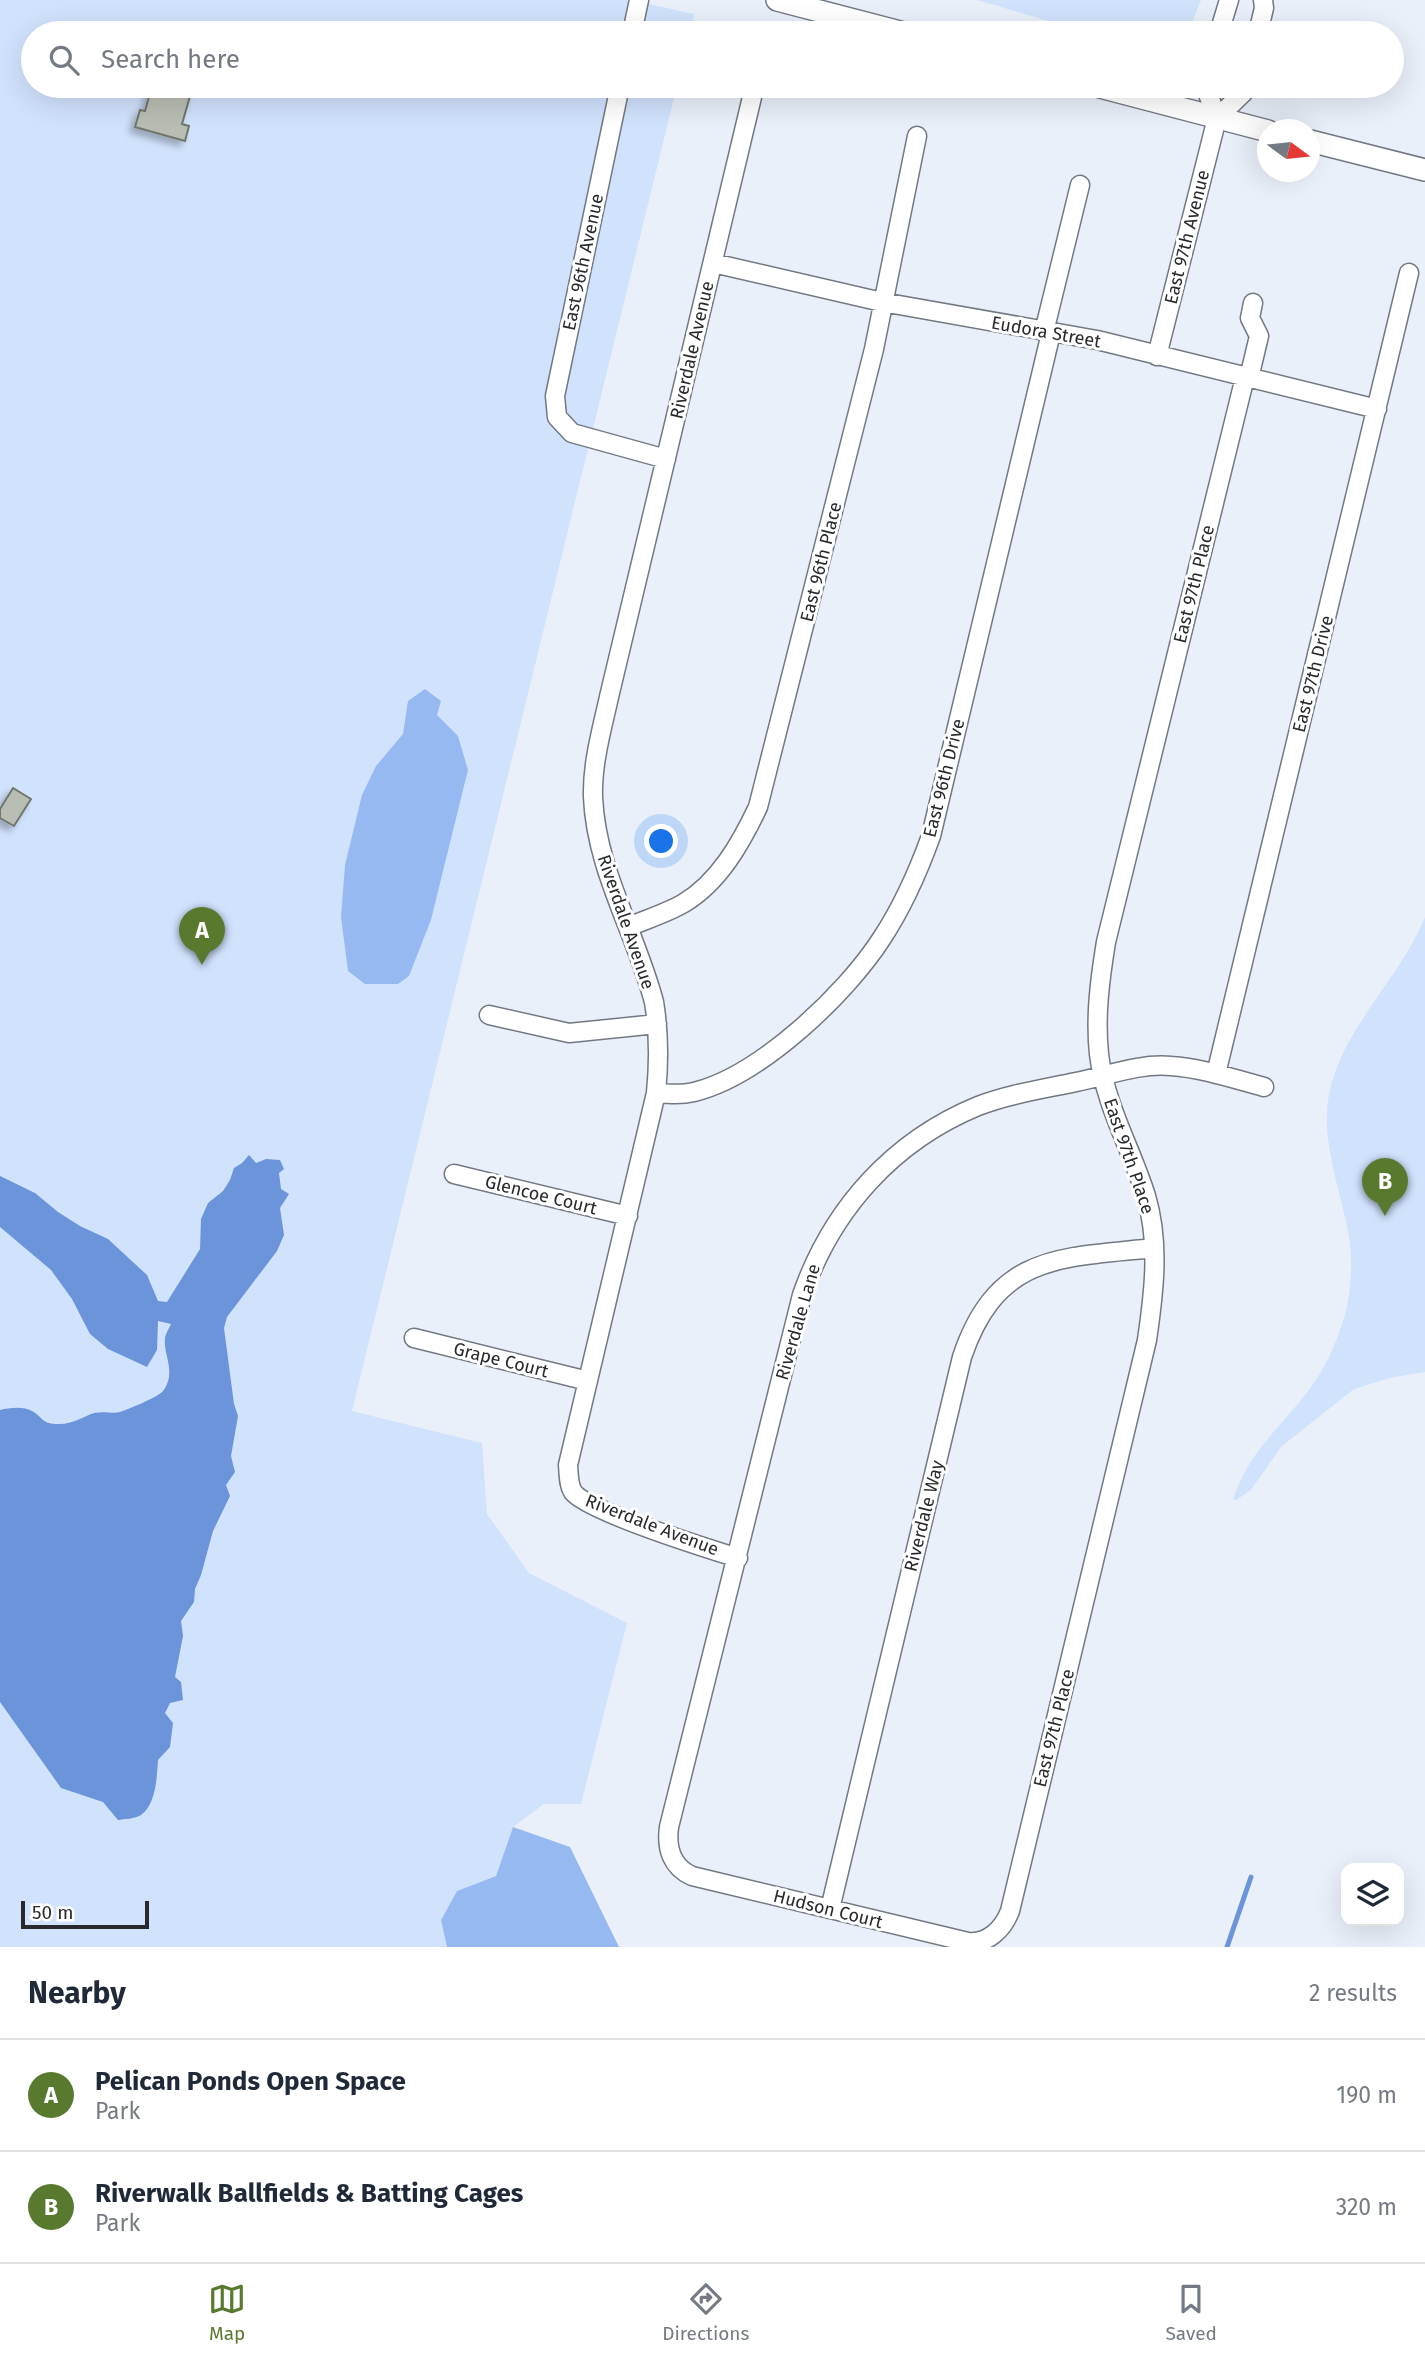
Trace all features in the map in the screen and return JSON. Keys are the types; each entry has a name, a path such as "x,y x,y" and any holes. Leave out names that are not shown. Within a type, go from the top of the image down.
{"street":[{"path":"635,21 639,0"},
{"path":"777,0 858,21"},
{"path":"1222,21 1228,0"},
{"path":"1261,21 1263,0"},
{"name":"East 96th Avenue","path":"618,98 555,396 557,416 572,433 666,459"},
{"name":"Riverdale Avenue","path":"737,1558 671,1537 593,1506 575,1494 569,1481 568,1465 656,1093 657,1024 650,987 617,902 603,856 593,796 594,772 608,696 752,98"},
{"path":"1141,98 1257,128"},
{"path":"1210,98 1217,118"},
{"path":"1217,118 1238,98"},
{"name":"East 97th Avenue","path":"1157,356 1217,118"},
{"name":"East 96th Place","path":"628,927 682,904 712,881 734,852 758,807 874,349 917,136"},
{"path":"1320,144 1425,170"},
{"name":"East 96th Drive","path":"656,1093 681,1094 718,1083 745,1069 794,1034 837,996 869,957 910,888 931,836 1080,185"},
{"name":"Eudora Street","path":"713,263 882,302 1097,340 1377,409"},
{"name":"East 97th Drive","path":"1216,1074 1409,273"},
{"name":"East 97th Place","path":"997,1932 1010,1911 1147,1340 1154,1287 1154,1248 1146,1198 1112,1112 1103,1076 1098,1044 1098,1005 1106,942 1258,336 1250,318 1253,303"},
{"path":"489,1015 569,1033 657,1024"},
{"name":"Riverdale Lane","path":"670,1851 669,1827 802,1295 811,1268 848,1204 869,1179 901,1151 946,1121 1011,1095 1158,1066 1216,1074 1264,1087"},
{"name":"Glencoe Court","path":"454,1174 628,1216"},
{"name":"Riverdale Way","path":"830,1909 962,1357 975,1324 994,1296 1006,1284 1039,1264 1066,1257 1154,1248"},
{"name":"Grape Court","path":"414,1338 588,1381"},
{"name":"Hudson Court","path":"670,1851 678,1868 692,1876 968,1942 975,1943 997,1932"}],"shaded area":[{"path":"0,0 631,0 694,14 693,21 21,21 21,98 674,98 352,1411 482,1443 487,1514 529,1573 627,1623 581,1804 544,1804 513,1827 496,1876 457,1891 441,1920 447,1947 0,1947","holes":["468,770 431,920 409,976"]},
{"path":"977,0 1201,0 1193,21 1049,21"},
{"path":"425,689 441,701 437,715 458,736 468,770 431,920 409,976 398,984 365,984 348,971 341,917 345,865 362,795 376,766 403,734 408,701"},
{"path":"1425,917 1425,1372 1389,1378 1354,1389 1282,1446 1250,1491 1236,1500 1233,1499 1248,1466 1320,1374 1342,1325 1349,1294 1351,1262 1350,1240 1328,1141 1327,1110 1332,1083 1354,1034 1399,965"},
{"path":"249,1155 256,1163 266,1159 280,1160 284,1169 279,1173 281,1189 289,1194 280,1208 284,1235 277,1251 227,1317 224,1328 238,1416 231,1456 235,1472 226,1485 230,1496 213,1531 195,1589 194,1602 181,1621 183,1636 175,1677 181,1682 183,1700 170,1703 165,1713 173,1723 170,1747 158,1760 153,1797 141,1815 118,1820 103,1802 61,1788 0,1702 0,1410 24,1408 49,1423 64,1424 94,1413 120,1412 160,1394 169,1377 165,1339 171,1324 158,1321 157,1350 147,1367 108,1349 90,1334 72,1299 51,1270 0,1227 0,1176 35,1193 80,1226 108,1239 147,1275 158,1301 167,1302 200,1249 201,1219 208,1203 223,1191 234,1168"},
{"path":"513,1827 570,1847 619,1947 447,1947 441,1920 457,1891 496,1876"}],"building":[{"path":"149,98 190,98 182,124 189,126 185,141 135,127 140,110 145,111"},
{"path":"13,788 31,799 14,826 0,818 0,809"}],"waterway":[{"path":"1227,1947 1251,1877"}],"place":[{"name":"Pelican Ponds Open Space","path":"202,965"},
{"name":"Riverwalk Ballfields & Batting Cages","path":"1385,1216"}]}
